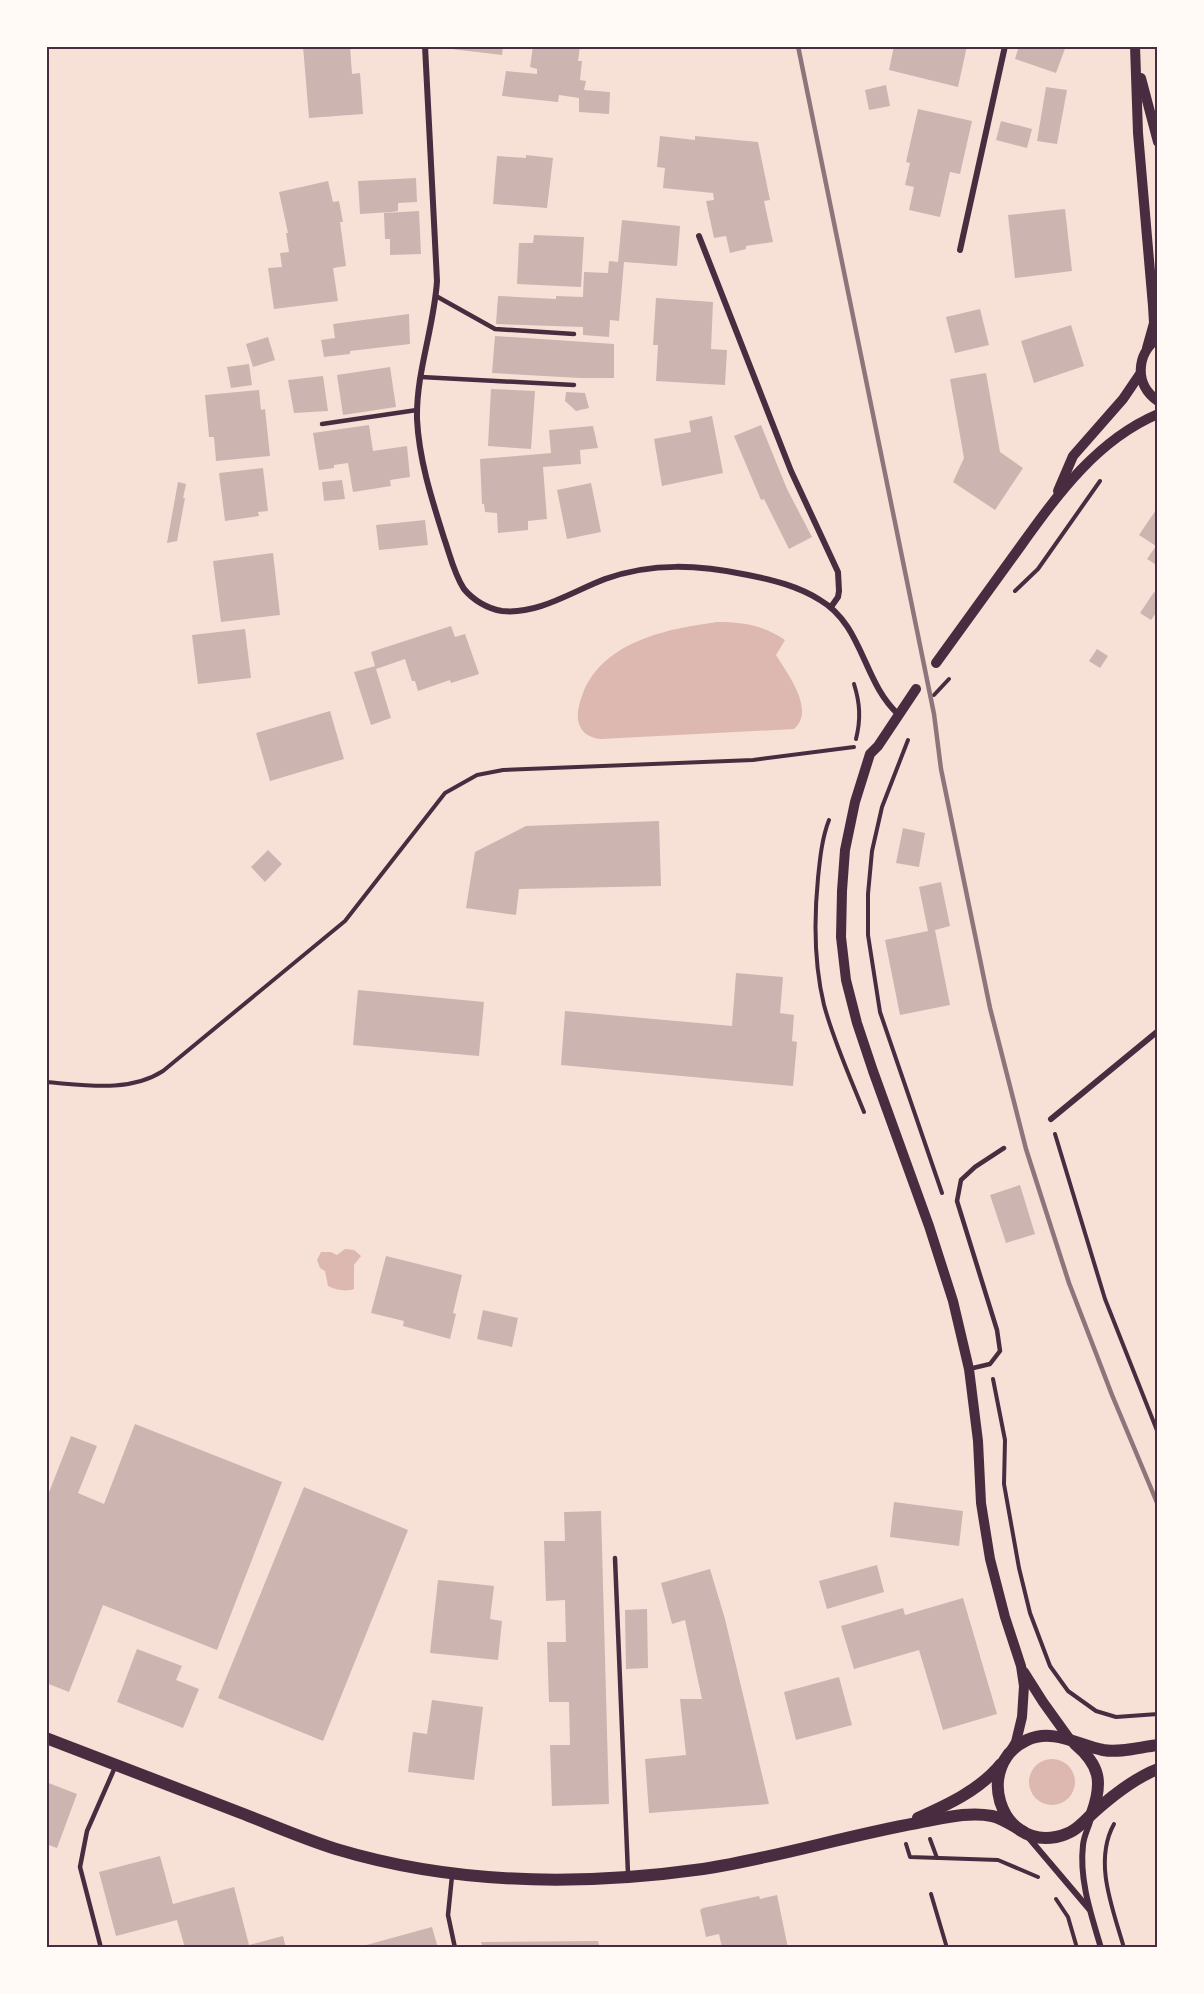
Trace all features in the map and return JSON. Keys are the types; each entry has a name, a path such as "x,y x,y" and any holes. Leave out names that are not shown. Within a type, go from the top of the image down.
{"main road":[{"path":"900,1826 943,1807 969,1791 994,1772 1016,1747 1028,1739 1057,1736 1103,1750 1158,1745"},
{"path":"46,1738 334,1849 452,1873 532,1880 628,1877 704,1869 828,1841 968,1814 994,1816 1024,1832 1038,1837 1053,1838 1068,1834 1081,1826 1091,1814 1127,1785 1158,1769"},
{"path":"1071,1741 1088,1754 1097,1773 1098,1794 1091,1814"},
{"path":"1005,1758 999,1773 997,1790 1001,1807 1010,1821 1024,1832"}],"street":[{"path":"425,46 436,250 436,296 421,377 417,410 418,431 426,475 453,567 468,593 487,607 502,611 524,610 620,574 649,568 678,566 708,568 781,583 804,591 831,607 847,625 878,689 898,714"},
{"path":"960,250 1005,46"},
{"path":"1135,46 1138,133 1154,306 1154,323 1141,360 1140,374 1145,388 1158,402"},
{"path":"1137,62 1158,142"},
{"path":"699,236 791,471 838,572 839,591 831,607"},
{"path":"1147,348 1158,338"},
{"path":"1055,499 1072,456 1123,399 1140,374"},
{"path":"936,663 1055,499 1086,464 1117,437 1145,419 1158,414"},
{"path":"916,689 878,746 870,754 855,802 847,841 842,891 841,936 851,1002 885,1106 929,1226 953,1301 969,1369 978,1441 981,1503 990,1559 1021,1666 1024,1686 1022,1717 1016,1742 1005,1758"},
{"path":"1051,1119 1158,1031"},
{"path":"1021,1666 1071,1741"},
{"path":"1091,1814 1082,1856 1084,1885 1101,1947"},
{"path":"1024,1832 1090,1910"}],"lane":[{"path":"436,296 495,329 574,334"},
{"path":"421,377 574,385"},
{"path":"322,424 417,410"},
{"path":"969,1369 990,1364 999,1351 997,1330 957,1200 961,1180 975,1167 1004,1148"},
{"path":"615,1558 628,1877"},
{"path":"101,1947 80,1867 87,1831 116,1765"},
{"path":"452,1873 448,1915 455,1947"}],"path":[{"path":"1010,599 1038,569 1106,473"},
{"path":"930,700 950,678"},
{"path":"853,679 860,714 853,753"},
{"path":"909,736 882,807 872,851 868,915 880,1012 945,1202"},
{"path":"878,746 906,745"},
{"path":"46,1082 124,1085 149,1079 163,1071 345,921 445,793 477,776 503,770 753,760 854,747"},
{"path":"831,816 826,827 821,853 816,897 820,987 838,1048 865,1113 910,1099"},
{"path":"1051,1119 1105,1299 1158,1433"},
{"path":"990,1364 1005,1440 1004,1484 1019,1568 1030,1613 1050,1666 1068,1691 1096,1711 1116,1717 1158,1714"},
{"path":"1118,1817 1104,1848 1112,1905 1124,1947"},
{"path":"896,1847 906,1844 910,1857 998,1860 1042,1879"},
{"path":"931,1894 947,1947"},
{"path":"1055,1898 1068,1917 1077,1947"}],"shaded area":[{"path":"717,622 752,625 785,640 776,655 792,681 801,702 800,721 794,729 601,739 589,736 583,731 578,720 581,699 593,675 606,661 621,650 658,634"},
{"path":"345,1249 354,1250 361,1256 354,1265 354,1289 344,1290 328,1286 325,1271 320,1268 317,1260 321,1252 331,1252 337,1255"},
{"path":"1052,1759 1068,1766 1075,1782 1068,1798 1052,1805 1036,1798 1029,1782 1036,1766"}],"building":[{"path":"303,46 350,46 352,74 360,73 363,114 309,118"},
{"path":"443,46 503,46 502,55 443,48"},
{"path":"533,46 580,46 578,61 582,61 580,80 586,81 584,90 610,92 609,114 579,112 579,98 559,95 558,102 502,96 506,71 537,74 537,69 530,67"},
{"path":"894,46 967,46 958,87 889,70"},
{"path":"1019,46 1066,46 1056,73 1015,59"},
{"path":"886,85 890,106 869,110 865,90"},
{"path":"1046,87 1067,90 1057,144 1037,141"},
{"path":"918,109 972,121 960,174 950,172 940,217 909,210 914,187 905,185 910,163 906,162"},
{"path":"1001,121 1032,129 1027,148 996,140"},
{"path":"660,136 695,140 695,136 758,142 770,200 764,201 773,242 746,246 746,249 730,253 726,236 714,238 706,201 714,200 713,193 663,188 665,168 657,167"},
{"path":"526,155 553,158 547,208 493,204 497,156 526,158"},
{"path":"416,178 417,202 398,203 398,211 360,214 358,181"},
{"path":"328,181 333,202 339,201 343,222 340,222 346,266 333,268 338,301 274,309 268,268 282,267 280,253 289,252 286,233 288,233 279,192"},
{"path":"1065,209 1072,271 1015,278 1008,215"},
{"path":"419,211 421,254 390,255 390,239 385,239 384,213"},
{"path":"622,220 680,226 677,266 624,262 619,321 610,320 609,337 583,335 583,327 496,324 498,296 556,299 556,296 583,297 584,272 608,273 609,261 618,262"},
{"path":"534,235 584,237 581,287 517,284 519,243 533,243"},
{"path":"656,298 713,302 711,349 727,350 725,385 656,381 658,345 653,345"},
{"path":"980,309 989,345 955,353 946,317"},
{"path":"409,314 410,344 350,351 350,354 324,357 321,340 335,338 333,324"},
{"path":"1071,325 1084,366 1034,383 1021,341"},
{"path":"495,336 614,344 614,378 492,373"},
{"path":"268,337 275,360 253,367 246,344"},
{"path":"249,364 252,385 231,388 227,367"},
{"path":"390,367 396,407 343,415 337,375"},
{"path":"986,373 1000,452 1023,468 995,510 953,482 964,458 950,379"},
{"path":"323,376 328,411 294,413 288,380"},
{"path":"491,389 535,391 531,449 488,446"},
{"path":"259,390 261,410 265,409 270,456 216,461 214,437 209,437 205,395"},
{"path":"566,392 585,393 589,408 576,411 565,401"},
{"path":"712,416 723,473 662,486 654,439 691,432 689,421"},
{"path":"369,425 373,451 407,446 410,477 390,480 391,486 353,492 348,463 319,470 313,433"},
{"path":"761,425 787,489 812,537 789,549 764,499 761,500 734,436"},
{"path":"593,426 598,448 580,450 581,464 543,467 547,519 528,521 528,530 498,533 497,513 485,512 484,504 482,504 480,459 551,453 549,430"},
{"path":"263,468 268,511 258,512 259,516 225,521 219,473"},
{"path":"342,480 345,499 324,501 322,482"},
{"path":"178,482 186,484 183,498 185,498 177,541 167,543"},
{"path":"591,483 601,532 567,539 557,490"},
{"path":"1158,507 1158,566 1147,559 1156,546 1139,535"},
{"path":"425,520 428,545 379,550 376,525"},
{"path":"273,553 280,615 221,622 213,561"},
{"path":"1154,592 1158,595 1158,610 1151,620 1140,613"},
{"path":"451,626 455,637 465,634 479,674 451,683 450,680 418,691 405,659 376,669 391,718 371,725 354,672 375,666 371,652"},
{"path":"245,629 251,678 198,684 192,635"},
{"path":"1097,649 1108,656 1100,668 1089,661"},
{"path":"330,711 344,759 270,781 256,733"},
{"path":"659,821 661,886 519,889 516,915 466,908 475,852 526,826"},
{"path":"903,828 925,833 919,867 896,863"},
{"path":"268,850 282,864 265,882 251,867"},
{"path":"941,882 950,926 935,930 950,1005 900,1015 885,940 928,931 919,887"},
{"path":"736,973 783,977 780,1013 794,1015 792,1041 797,1042 793,1086 561,1065 565,1011 732,1026"},
{"path":"358,990 484,1002 479,1056 353,1045"},
{"path":"1020,1185 1035,1234 1006,1243 990,1195"},
{"path":"386,1256 462,1275 453,1313 456,1314 450,1339 403,1326 404,1321 371,1313"},
{"path":"483,1310 518,1318 512,1347 477,1339"},
{"path":"135,1424 282,1482 217,1650 103,1605 69,1692 46,1683 46,1500 71,1436 97,1446 78,1493 104,1504"},
{"path":"304,1487 408,1530 323,1741 218,1698"},
{"path":"894,1502 963,1511 959,1546 890,1537"},
{"path":"601,1511 609,1804 552,1806 550,1745 570,1745 569,1702 549,1702 547,1642 566,1642 565,1600 546,1601 544,1541 565,1541 564,1512"},
{"path":"877,1565 884,1592 827,1609 819,1581"},
{"path":"710,1569 725,1619 769,1804 649,1813 645,1759 686,1755 680,1699 702,1699 685,1620 672,1624 661,1583"},
{"path":"438,1580 494,1586 490,1619 502,1621 498,1660 430,1653"},
{"path":"963,1598 997,1714 943,1730 919,1650 854,1669 841,1626 903,1608 905,1615"},
{"path":"647,1609 648,1668 626,1669 625,1610"},
{"path":"137,1649 182,1666 176,1680 199,1689 183,1728 117,1702"},
{"path":"839,1677 852,1725 796,1740 784,1692"},
{"path":"432,1700 483,1707 474,1780 408,1772 413,1732 427,1734"},
{"path":"46,1782 77,1794 57,1848 46,1844"},
{"path":"160,1856 173,1904 234,1887 249,1945 283,1936 286,1948 185,1948 177,1920 116,1936 99,1872"},
{"path":"777,1895 788,1948 722,1948 719,1934 706,1937 700,1910 703,1908 759,1896 760,1899"},
{"path":"432,1927 438,1948 359,1948 359,1947"},
{"path":"598,1941 600,1948 483,1948 481,1942"}],"railway":[{"path":"798,46 934,714 941,769 990,1008 1026,1149 1069,1283 1158,1505"}]}
